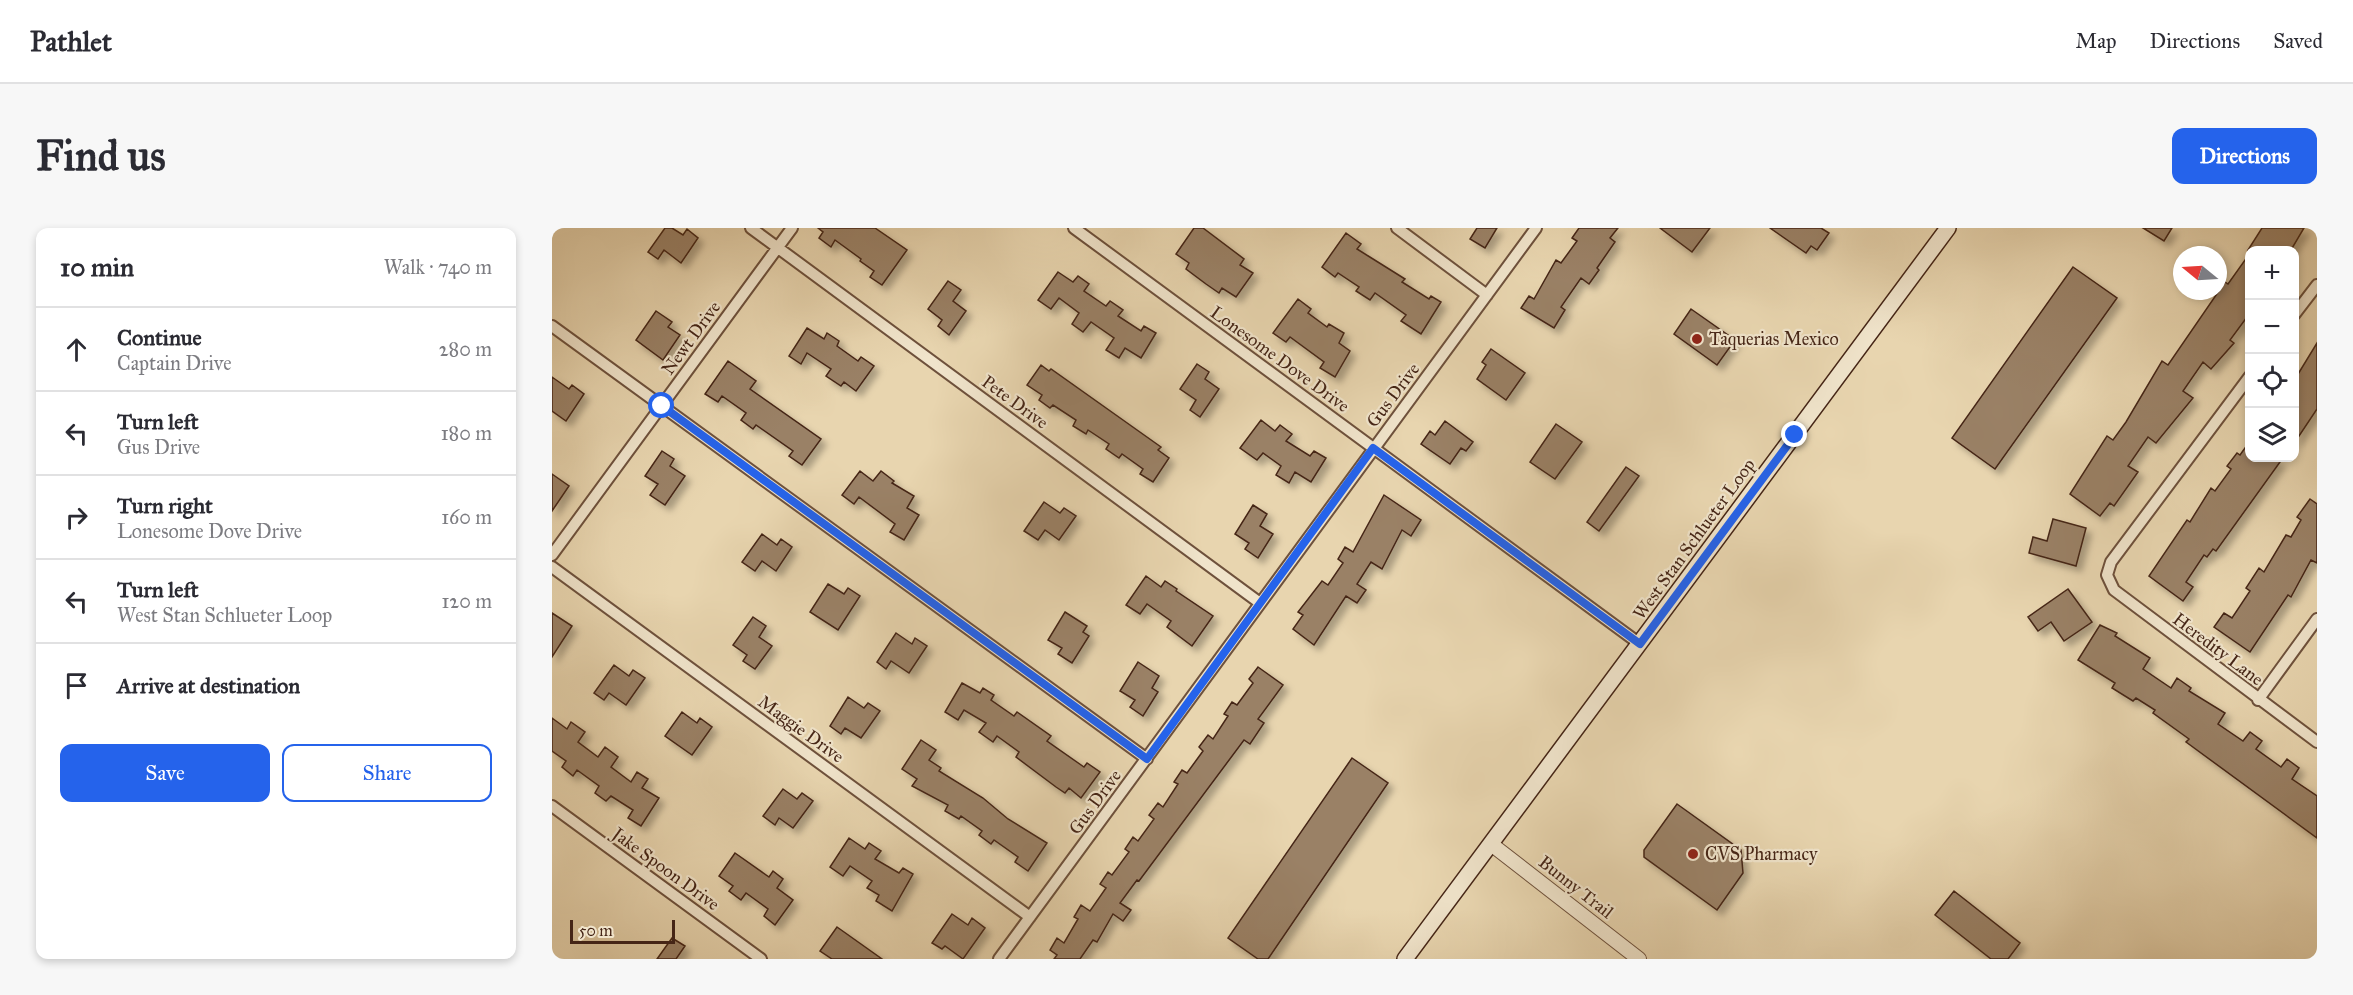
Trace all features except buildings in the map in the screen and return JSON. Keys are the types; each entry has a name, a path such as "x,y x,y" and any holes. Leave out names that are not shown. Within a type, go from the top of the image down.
{"main road":[{"name":"West Stan Schlueter Loop","path":"1406,959 1948,228"}],"street":[{"name":"Pete Drive","path":"751,228 1260,603"},
{"name":"Newt Drive","path":"552,555 792,228"},
{"name":"Lonesome Dove Drive","path":"1074,228 1640,644"},
{"path":"1397,228 1487,295"},
{"name":"Gus Drive","path":"999,959 1536,228"},
{"path":"2299,310 2317,285"},
{"path":"552,326 1147,759"},
{"name":"Heredity Lane","path":"2245,383 2111,562 2107,575 2114,590 2317,742"},
{"name":"Maggie Drive","path":"552,567 1030,917"},
{"path":"2258,700 2317,619"},
{"name":"Jake Spoon Drive","path":"552,806 761,959"},
{"name":"Bunny Trail","path":"1491,844 1639,959"}],"place":[{"name":"Taquerias Mexico","path":"1697,339"},
{"name":"CVS Pharmacy","path":"1693,854"}],"route":[{"path":"662,406 1147,759 1373,448 1640,644 1795,435"}]}
